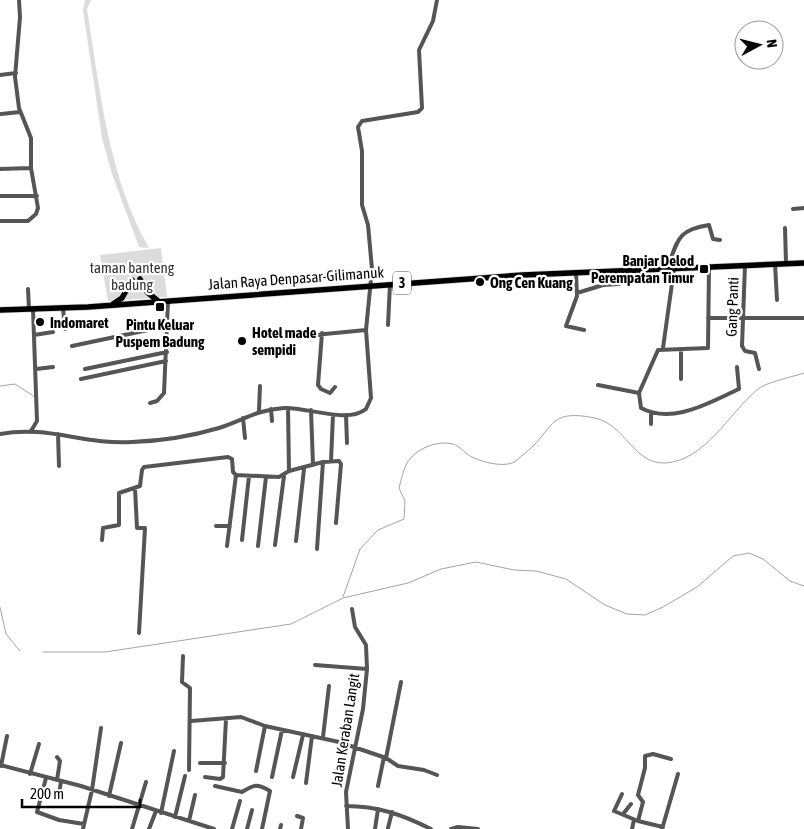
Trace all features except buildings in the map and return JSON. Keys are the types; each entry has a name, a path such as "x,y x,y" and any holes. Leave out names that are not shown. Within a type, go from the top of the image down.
{"highway":[{"name":"Jalan Raya Denpasar-Gilimanuk","path":"0,310 111,305 619,269 674,269 804,263"},
{"path":"140,279 147,292 158,301"},
{"path":"111,305 122,298 132,280"}],"street":[{"path":"0,221 26,221 33,218 38,208 30,168 30,138 20,112 16,73 20,17 19,0"},
{"path":"0,434 31,430 97,442 133,442 196,433 219,427 259,410 288,408 311,410 333,415 363,412 370,404 366,330 371,286 371,246 362,205 359,124 362,121 418,112 422,108 419,50 433,21 437,0"},
{"path":"0,75 16,73"},
{"path":"1,114 20,112"},
{"path":"0,168 30,168"},
{"path":"0,196 36,196"},
{"path":"793,209 804,208"},
{"path":"667,269 678,240 688,229 709,225 713,239 720,240"},
{"path":"785,228 786,264"},
{"path":"775,264 777,300"},
{"name":"Gang Panti","path":"745,265 743,349 755,353 759,369"},
{"path":"709,267 708,348 682,350 663,348 658,350 640,393 641,408 651,412 680,413 739,389 737,367"},
{"path":"577,293 603,285 620,284 619,269"},
{"path":"663,348 674,269"},
{"path":"576,272 577,293 575,307 566,326 584,330"},
{"path":"388,325 390,284"},
{"path":"28,289 36,370 37,421 31,430"},
{"path":"150,403 157,401 164,393 168,300"},
{"path":"63,308 65,329"},
{"path":"708,318 804,318"},
{"path":"72,346 167,326"},
{"path":"284,338 366,330"},
{"path":"34,335 53,332"},
{"path":"322,333 318,385 321,389 330,393 335,387"},
{"path":"681,379 682,350"},
{"path":"85,370 166,352"},
{"path":"81,380 166,361"},
{"path":"36,370 53,367"},
{"path":"259,410 260,386"},
{"path":"598,386 640,393"},
{"path":"288,408 289,471"},
{"path":"271,409 272,421"},
{"path":"311,410 313,465"},
{"path":"651,412 651,424"},
{"path":"330,461 333,415"},
{"path":"346,415 346,443"},
{"path":"243,418 245,438"},
{"path":"58,434 59,466"},
{"path":"102,540 103,528 119,525 119,493 142,484 142,470 150,466 228,457 232,459 235,473 227,546"},
{"path":"275,545 284,476 289,471 323,462 339,461 341,464 336,523"},
{"path":"317,549 323,462"},
{"path":"296,541 304,468"},
{"path":"235,473 249,476 284,476"},
{"path":"242,540 249,476"},
{"path":"258,546 266,476"},
{"path":"135,488 137,528 145,528 139,633"},
{"path":"216,526 230,526"},
{"name":"Jalan Keraban Langit","path":"348,829 346,803 363,710 367,669 366,645 355,626 352,609"},
{"path":"183,656 182,682 190,687 189,770"},
{"path":"314,665 367,669"},
{"path":"378,786 401,682"},
{"path":"323,738 329,686"},
{"path":"191,720 241,717 264,726 356,747 385,758 398,766 437,775"},
{"path":"205,777 222,778 225,763 226,719"},
{"path":"256,771 264,726"},
{"path":"83,829 92,790 101,728"},
{"path":"272,777 282,730"},
{"path":"293,777 303,735"},
{"path":"7,736 0,765 92,790 214,829"},
{"path":"306,783 312,736"},
{"path":"109,796 121,743"},
{"path":"30,774 40,744"},
{"path":"149,829 158,812 174,752"},
{"path":"632,829 643,802 638,795 645,768 645,756 653,754 672,759"},
{"path":"57,756 60,761 59,795"},
{"path":"200,763 225,763"},
{"path":"622,794 614,811 636,821 662,828 678,774"},
{"path":"175,817 185,776"},
{"path":"46,778 36,812 59,820 84,824"},
{"path":"132,829 146,782"},
{"path":"215,786 242,792 251,786 256,786 270,791 262,829"},
{"path":"190,829 194,795"},
{"path":"232,829 240,801"},
{"path":"346,803 392,812 432,829"},
{"path":"623,814 631,804"},
{"path":"375,829 378,809"},
{"path":"247,829 252,810"},
{"path":"388,828 392,812"},
{"path":"296,816 303,818 301,829"},
{"path":"418,829 420,823"},
{"path":"452,829 473,827 478,829"}],"green space":[{"path":"85,0 91,0 87,9 102,101 115,162 135,220 149,248 139,247 112,174 102,138 83,10"},
{"name":"taman banteng badung","path":"161,248 167,297 108,301 100,255"}],"waterway":[{"path":"343,597 360,549 378,530 404,519 405,501 399,488 403,472 411,458 427,447 440,443 453,444 476,459 508,464 515,461 534,445 553,423 568,416 579,416 595,418 606,422 615,428 645,457 654,462 665,463 679,460 692,454 704,445 747,399 762,386 804,373"},
{"path":"0,386 15,384 35,397"},
{"path":"43,652 105,652 291,624 343,598 408,583 441,569 476,562 514,570 536,571 566,579 605,605 627,614 645,615 663,607 697,587 733,556 749,553 763,559 790,581 804,586"},
{"path":"0,607 6,634 20,651"}],"place":[{"name":"Banjar Delod Perempatan Timur","path":"704,269"},
{"name":"Ong Cen Kuang","path":"480,282"},
{"name":"Pintu Keluar Puspem Badung","path":"160,307"},
{"name":"Indomaret","path":"40,322"},
{"name":"Hotel made sempidi","path":"242,341"}]}
